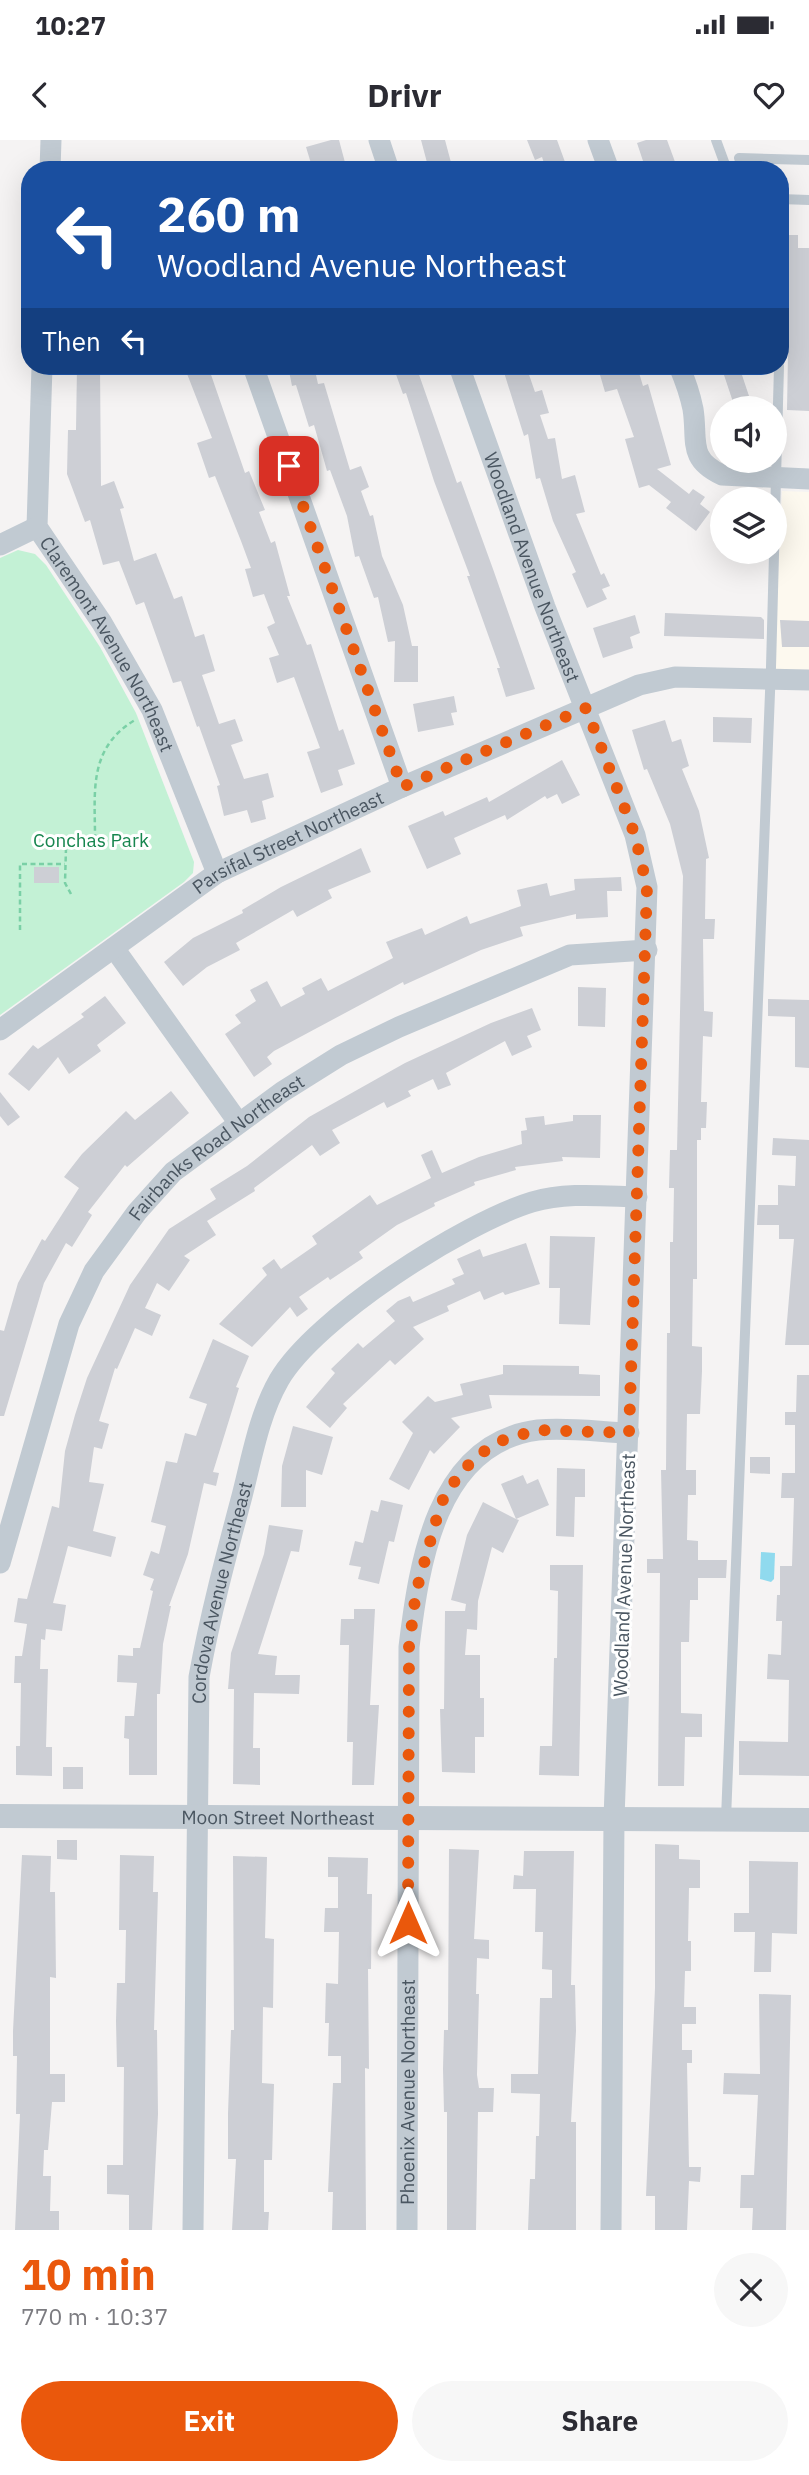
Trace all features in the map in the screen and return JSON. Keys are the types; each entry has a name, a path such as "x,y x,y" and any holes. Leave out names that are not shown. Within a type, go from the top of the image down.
{"street":[{"path":"50,161 51,140"},
{"path":"379,140 386,161"},
{"path":"598,140 606,161"},
{"name":"Claremont Avenue Northeast","path":"42,375 37,527 102,624 152,710 217,873"},
{"path":"257,375 402,787"},
{"name":"Woodland Avenue Northeast","path":"462,375 545,607 586,708 645,870 647,950 614,1819 611,2230"},
{"path":"682,375 693,411 695,444 703,464 722,475 809,479"},
{"path":"0,545 37,527"},
{"name":"Parsifal Street Northeast","path":"0,1030 217,873 402,787 639,685 675,677 809,680"},
{"path":"114,948 238,1122"},
{"name":"Fairbanks Road Northeast","path":"0,1563 69,1324 94,1271 137,1212 173,1172 238,1122 341,1055 537,967 570,955 647,950"},
{"name":"Cordova Avenue Northeast","path":"193,2230 199,1677 208,1625 262,1419 279,1379 314,1338 411,1263 502,1213 533,1202 566,1195 637,1197"},
{"name":"Phoenix Avenue Northeast","path":"407,2230 409,1647 416,1592 441,1503 458,1476 478,1455 505,1439 538,1430 629,1433"},
{"name":"Moon Street Northeast","path":"0,1816 809,1819"}],"lane":[{"path":"716,140 724,161"},
{"path":"740,161 739,158 809,160"},
{"path":"789,199 809,200"},
{"path":"726,1819 771,678 779,375"}],"path":[{"path":"71,894 65,883 66,848 95,848 98,762 113,736 136,719"},
{"path":"20,930 20,864 65,864"}],"shaded area":[{"path":"787,491 809,492 809,671 774,669 779,564 787,564"}],"green space":[{"name":"Conchas Park","path":"18,550 35,554 46,565 100,647 136,713 194,862 193,873 184,882 0,1015 0,558"}],"water":[{"path":"761,1552 775,1553 774,1579 771,1582 760,1579"}],"building":[{"path":"339,140 345,161 310,161 306,147"},
{"path":"421,140 445,140 451,161 427,161"},
{"path":"527,140 557,140 565,161 543,161 542,157 535,160"},
{"path":"667,140 675,161 643,161 637,143"},
{"path":"789,235 798,235 798,248 809,248 809,411 787,410"},
{"path":"77,375 100,375 101,486 114,481 124,508 120,509 134,561 156,553 174,599 182,596 195,637 204,634 215,671 202,675 219,724 235,719 243,741 231,745 244,779 268,773 274,797 262,801 266,819 251,823 247,810 224,816 217,786 220,785 199,726 197,727 181,681 173,683 144,602 136,605 119,561 103,565 90,520 85,522 67,474 68,430 76,430"},
{"path":"188,375 211,375 245,473 249,471 265,510 259,512 271,543 275,541 290,596 287,596 307,645 311,644 339,731 343,729 355,764 338,770 343,785 321,793 307,752 320,748 294,677 277,683 269,658 279,655 267,627 275,623 264,594 253,597 245,569 251,568 215,476 209,478 197,443 212,438"},
{"path":"290,375 316,375 318,384 324,383 350,470 361,466 369,487 361,491 370,516 373,515 382,556 403,605 412,646 418,646 418,682 394,682 395,641 388,642 378,597 374,598 359,556 355,557 347,516 330,470 327,471 314,425 309,427 296,385 292,386"},
{"path":"396,375 419,375 457,483 461,481 535,689 506,697 497,668 500,668 467,576 470,576 434,481 406,393 403,394"},
{"path":"505,375 529,375 535,392 542,390 549,413 540,415 548,439 555,438 562,479 575,475 585,512 576,514 601,575 604,573 610,586 602,589 607,599 587,608 572,574 576,572 553,521 540,478 536,479 528,434 524,436"},
{"path":"600,375 640,375 643,386 648,384 671,465 657,469 689,494 693,489 705,497 700,504 710,512 696,531 666,508 671,502 649,485 639,488 625,439 634,437 617,389 605,392"},
{"path":"724,375 742,375 749,396 731,396"},
{"path":"665,613 761,617 764,620 764,639 664,636"},
{"path":"635,615 640,633 630,637 633,648 603,658 593,628"},
{"path":"780,620 809,621 809,647 782,647"},
{"path":"454,696 457,712 451,713 454,725 418,732 413,704"},
{"path":"713,717 752,718 751,743 713,742"},
{"path":"665,720 672,742 681,739 689,766 682,769 699,811 709,858 706,859 705,919 715,919 714,939 703,939 704,1011 713,1012 712,1037 703,1036 701,1102 707,1102 706,1128 701,1128 701,1140 697,1140 697,1279 693,1279 692,1346 702,1347 702,1371 700,1414 687,1414 686,1470 696,1470 696,1495 688,1495 687,1540 698,1541 698,1560 727,1560 726,1578 698,1578 698,1600 690,1600 689,1642 681,1642 681,1713 702,1714 702,1737 685,1737 684,1786 658,1786 660,1573 647,1573 647,1559 663,1559 661,1470 666,1470 667,1333 670,1333 670,1242 673,1242 674,1188 669,1188 670,1150 677,1150 683,876 670,824 647,769 644,770 632,730"},
{"path":"562,760 580,795 562,804 557,794 547,799 545,796 507,820 505,815 454,838 461,854 427,869 408,826 443,811 445,816 487,797 489,802"},
{"path":"361,848 371,872 328,890 332,898 297,917 293,910 236,943 240,950 207,967 183,986 164,962 193,938 243,913 242,910 281,887"},
{"path":"34,867 59,867 59,883 34,883"},
{"path":"621,877 622,891 607,891 608,917 576,919 576,914 520,927 523,936 481,950 404,985 403,982 274,1051 267,1057 272,1064 254,1077 225,1034 241,1023 235,1015 256,1001 250,990 267,981 281,1007 305,994 302,988 321,978 328,991 393,958 386,942 422,928 425,935 467,916 470,924 521,906 517,890 547,883 550,896 575,890 574,879"},
{"path":"578,987 606,988 605,1027 578,1026"},
{"path":"105,996 126,1023 97,1045 101,1051 69,1074 58,1057 29,1091 8,1074 33,1045 38,1049 84,1017 81,1014"},
{"path":"768,999 809,1000 809,1068 795,1067 795,1017 768,1016"},
{"path":"532,1008 541,1030 527,1036 532,1047 512,1056 505,1041 446,1073 451,1085 438,1090 433,1079 408,1091 411,1096 387,1108 384,1102 332,1130 340,1143 320,1156 312,1145 254,1188 255,1191 207,1221 216,1235 184,1256 190,1260 169,1291 157,1283 145,1308 161,1315 152,1336 135,1328 117,1369 115,1368 99,1421 109,1424 102,1449 94,1447 89,1482 104,1484 93,1531 116,1537 111,1557 68,1546 53,1603 66,1605 62,1631 46,1629 45,1640 41,1639 40,1669 48,1669 46,1747 52,1747 52,1776 16,1775 16,1746 20,1746 21,1683 14,1683 15,1656 22,1656 27,1624 14,1622 18,1598 27,1599 52,1506 59,1508 65,1451 87,1378 130,1285 169,1229 216,1199 210,1189 247,1166 309,1117 405,1063 491,1023"},
{"path":"171,1091 189,1113 127,1167 125,1165 88,1212 92,1215 72,1247 66,1243 44,1283 4,1416 0,1416 0,1330 4,1331 18,1283 42,1239 45,1241 79,1188 64,1177 82,1154 126,1111 135,1120"},
{"path":"0,1092 20,1117 8,1126 0,1116"},
{"path":"573,1115 601,1115 600,1158 562,1157 563,1161 515,1167 516,1170 474,1182 475,1185 434,1203 435,1206 397,1225 359,1252 363,1258 299,1297 308,1309 297,1317 290,1307 252,1347 219,1324 267,1275 262,1268 274,1259 281,1269 317,1244 312,1236 370,1195 377,1205 431,1178 421,1155 432,1150 442,1173 479,1157 522,1144 521,1131 527,1130 525,1118 544,1116 545,1125 573,1121"},
{"path":"773,1138 809,1140 809,1345 785,1345 794,1239 779,1239 779,1225 757,1225 758,1205 778,1205 778,1185 795,1186 796,1156 772,1155"},
{"path":"550,1236 595,1237 590,1325 559,1324 560,1288 549,1288"},
{"path":"526,1243 540,1284 505,1295 503,1292 484,1300 480,1291 447,1306 449,1311 413,1327 424,1339 395,1365 390,1360 343,1404 347,1408 330,1428 306,1407 335,1373 331,1369 358,1343 363,1348 395,1321 386,1311 398,1301 410,1296 413,1302 455,1284 452,1279 464,1274 457,1259 480,1249 483,1257"},
{"path":"213,1339 249,1356 236,1387 239,1388 213,1472 219,1473 216,1486 204,1483 188,1554 169,1606 163,1644 160,1694 157,1694 157,1775 129,1775 129,1739 124,1738 125,1716 134,1716 137,1683 117,1682 118,1655 133,1656 133,1648 140,1648 154,1579 143,1575 151,1551 159,1554 166,1526 151,1522 166,1461 177,1463 185,1433 196,1436 207,1404 189,1398"},
{"path":"503,1365 579,1366 579,1374 600,1375 600,1396 489,1395 492,1408 451,1418 460,1427 434,1454 430,1450 409,1490 389,1479 413,1433 402,1422 428,1396 435,1402 463,1395 460,1384 503,1374"},
{"path":"797,1375 809,1375 809,1776 739,1775 739,1741 788,1742 789,1680 767,1679 768,1654 781,1655 782,1621 776,1621 777,1595 780,1595 780,1566 792,1566 794,1498 781,1498 782,1473 795,1473 795,1425 785,1425 785,1412 796,1412"},
{"path":"293,1426 333,1437 322,1475 306,1470 306,1507 281,1507 282,1466"},
{"path":"750,1457 770,1457 770,1474 750,1473"},
{"path":"557,1468 585,1469 585,1497 575,1497 574,1537 556,1536"},
{"path":"523,1475 527,1484 538,1479 549,1505 516,1519 501,1484"},
{"path":"381,1500 403,1505 394,1542 389,1541 379,1584 358,1579 361,1567 349,1565 355,1541 363,1543 371,1510 378,1512"},
{"path":"483,1502 519,1520 503,1553 492,1547 478,1601 477,1630 467,1629 465,1655 480,1655 480,1698 484,1698 484,1737 475,1737 475,1773 442,1772 440,1709 444,1709 445,1611 465,1611 466,1604 451,1600 467,1535"},
{"path":"269,1525 303,1530 299,1552 291,1551 258,1654 277,1656 275,1675 300,1675 299,1694 254,1693 253,1748 260,1748 260,1785 233,1784 234,1689 228,1689 231,1653 264,1554"},
{"path":"550,1565 583,1565 579,1776 539,1775 540,1746 552,1746 554,1658 557,1658 558,1591 550,1590"},
{"path":"354,1609 375,1609 370,1705 379,1705 374,1785 352,1785 353,1742 347,1742 349,1645 340,1645 341,1619 354,1619"},
{"path":"63,1767 83,1767 83,1789 63,1789"},
{"path":"57,1840 77,1840 77,1860 57,1859"},
{"path":"655,1844 679,1845 679,1859 700,1860 700,1888 689,1888 688,1941 691,1941 691,1971 685,1971 684,2007 696,2007 696,2024 682,2024 682,2050 692,2050 692,2063 687,2063 689,2167 701,2167 700,2182 689,2181 687,2230 655,2230 655,2196 646,2196 655,1988"},
{"path":"449,1849 479,1850 474,1939 489,1940 489,1959 477,1958 477,2075 479,2088 494,2088 493,2112 478,2112 476,2230 447,2230 447,2112 444,2112 443,2069 444,2030 448,2030"},
{"path":"524,1851 574,1851 571,1985 575,1985 576,2031 571,2122 576,2122 576,2230 528,2230 530,2179 535,2179 536,2136 539,2136 540,2094 511,2093 511,2074 538,2074 540,1998 552,1998 552,1970 542,1969 543,1932 535,1932 536,1889 513,1889 514,1875 523,1876"},
{"path":"22,1855 51,1856 50,1892 55,1892 56,1978 50,1977 50,2074 65,2074 65,2102 52,2102 48,2150 44,2150 43,2176 51,2176 50,2211 59,2211 59,2230 15,2230 20,2114 16,2114 17,2056 13,2056 13,2031"},
{"path":"120,1855 154,1856 153,1892 158,1892 154,2030 157,2030 158,2114 152,2230 129,2230 129,2195 107,2194 107,2165 123,2165 124,2067 117,2067 116,2021 117,1983 125,1983 126,1930 119,1930"},
{"path":"233,1856 267,1857 265,1938 274,1939 273,2008 263,2007 262,2083 274,2084 272,2160 264,2160 264,2212 269,2212 268,2230 232,2230 236,2159 228,2159 228,2114 231,2030 234,2030"},
{"path":"328,1857 368,1858 367,1894 372,1894 371,1969 368,1969 369,2069 365,2068 366,2230 332,2230 333,2192 328,2192 333,2083 341,2083 341,2056 328,2056 329,2023 325,2023 326,1983 338,1984 339,1932 324,1932 325,1908 338,1908 338,1877 328,1877"},
{"path":"749,1861 798,1862 797,1934 772,1933 771,1972 754,1972 755,1932 734,1932 734,1913 749,1913"},
{"path":"759,1994 791,1995 786,2230 752,2230 753,2208 740,2208 741,2175 754,2175 758,2095 723,2094 724,2073 760,2074"}],"route":[{"path":"289,466 402,787 586,708 635,835 647,887 629,1433 538,1430 505,1439 478,1455 458,1476 441,1503 416,1592 409,1647 408,1923"}]}
